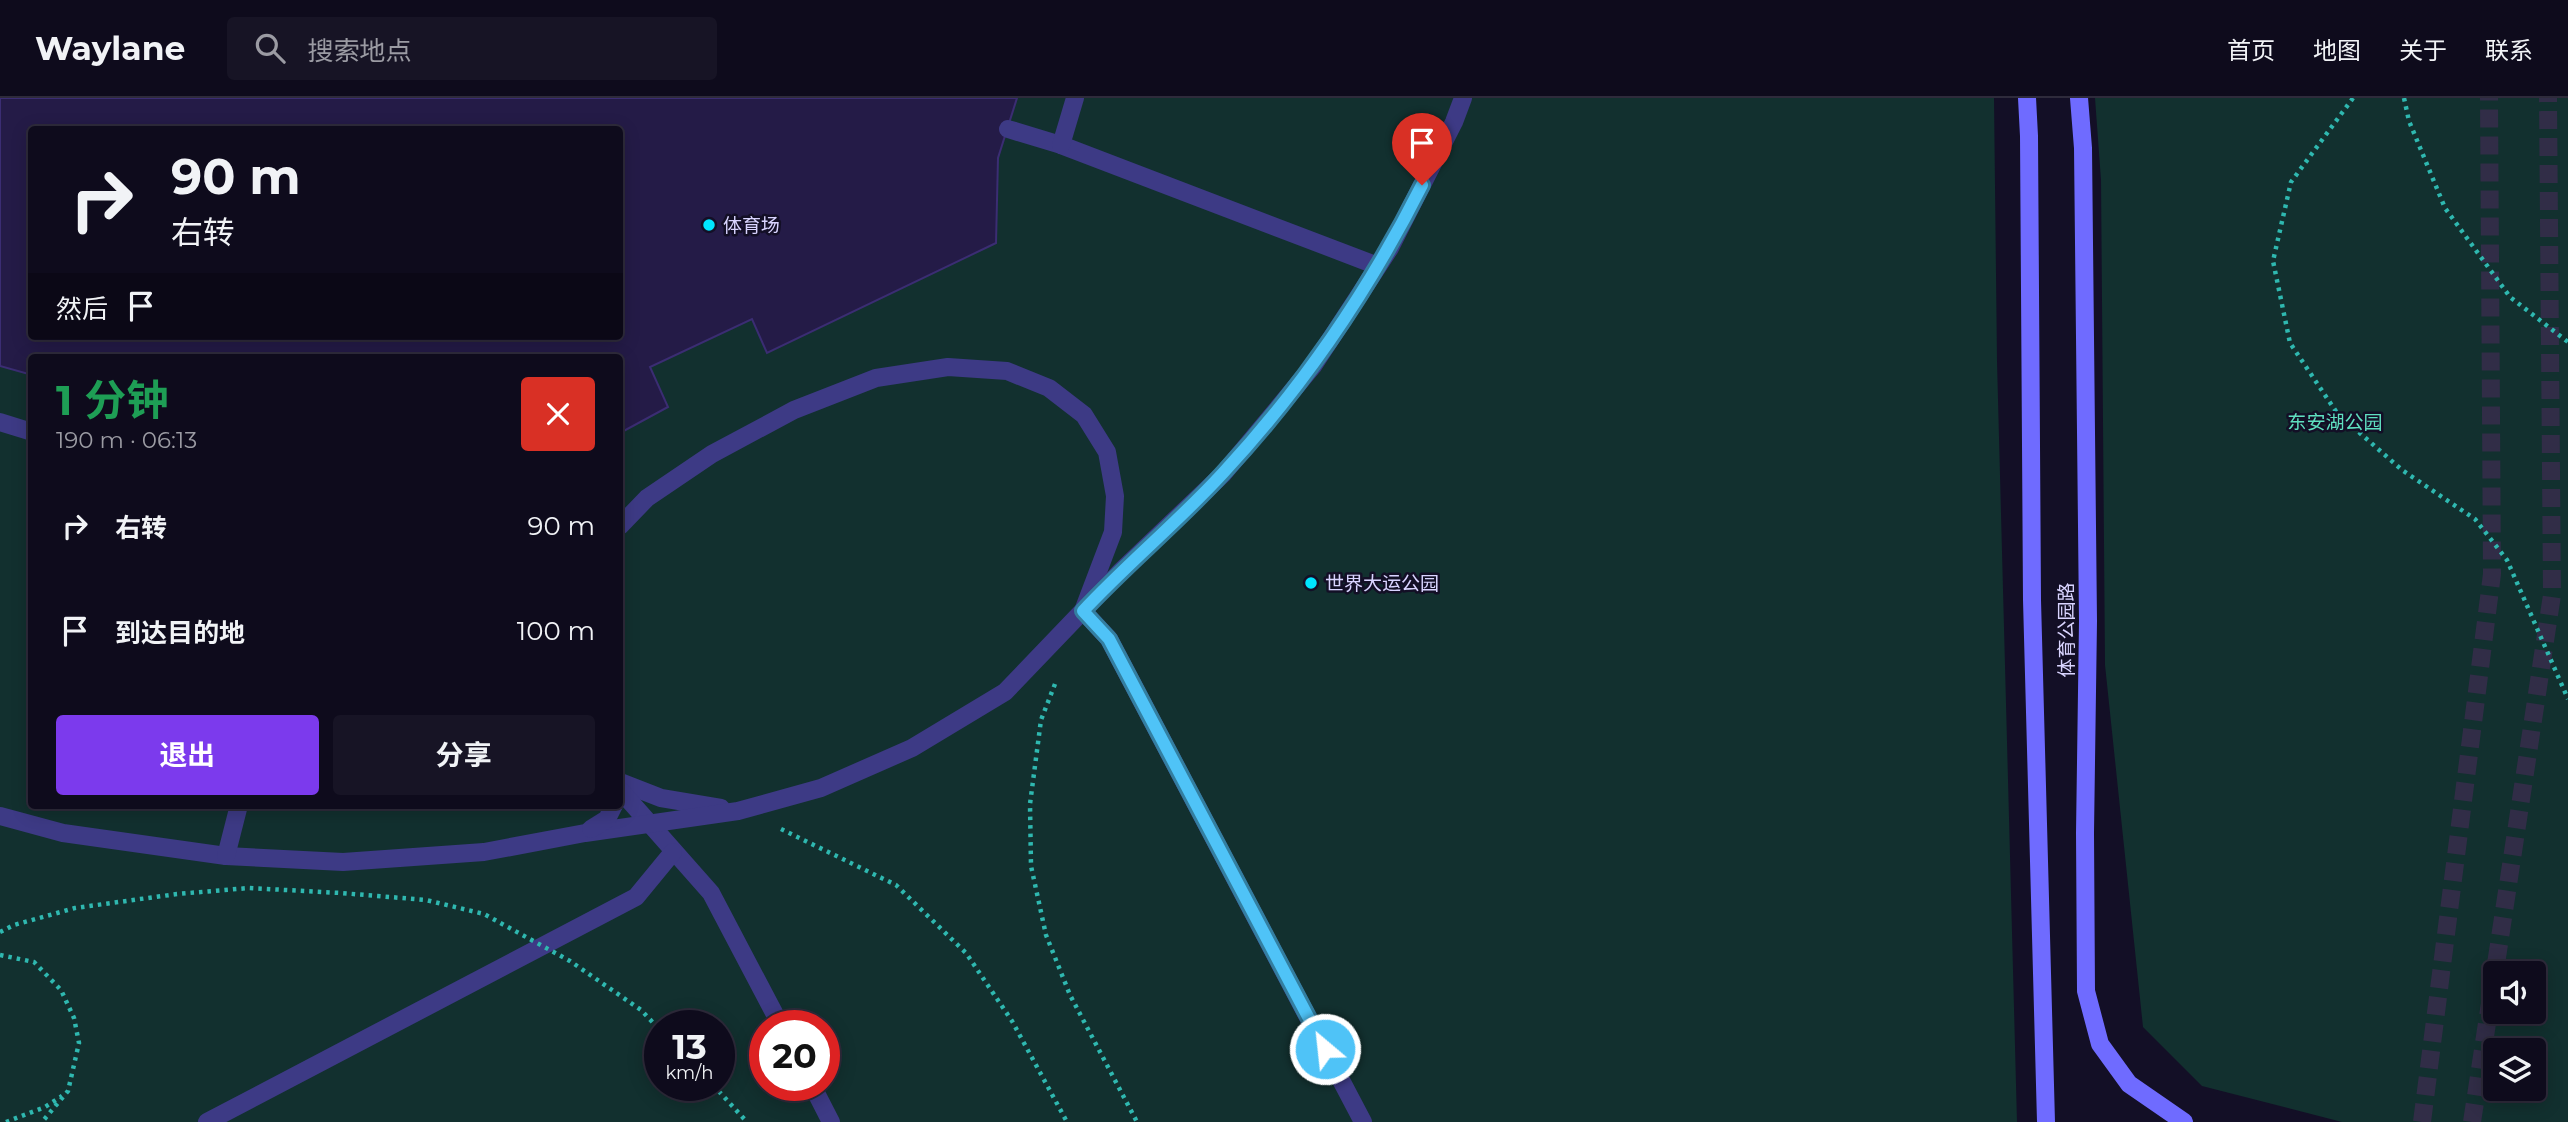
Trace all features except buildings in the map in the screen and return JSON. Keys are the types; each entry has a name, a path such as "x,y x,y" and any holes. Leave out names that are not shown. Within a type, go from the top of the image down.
{"street":[{"name":"体育公园路","path":"2027,98 2032,600 2046,1122"},
{"name":"体育公园路","path":"2079,98 2083,148 2088,621 2086,991 2100,1044 2129,1083 2184,1122"}],"lane":[{"path":"1061,145 1075,98"},
{"path":"0,816 63,833 226,856 344,862 484,852 584,833 738,811 821,788 912,748 1005,692 1121,571 1223,474 1313,366 1390,248 1454,122 1463,98"},
{"path":"1008,129 1061,145 1378,266"},
{"path":"623,523 647,498 712,454 793,411 876,378 948,367 1007,371 1049,388 1084,415 1107,452 1115,496 1113,532 1083,611"},
{"path":"0,422 28,431"},
{"path":"1083,611 1109,639 1363,1122"},
{"path":"623,783 661,798 738,811"},
{"path":"623,794 711,893 773,1010"},
{"path":"226,856 238,809"},
{"path":"584,833 607,819 612,809"},
{"path":"207,1122 636,897 673,852"},
{"path":"820,1101 831,1122"}],"path":[{"path":"2353,98 2291,182 2273,261 2290,343 2337,413 2402,470 2475,520 2507,559 2568,699"},
{"path":"2404,98 2409,121 2445,208 2510,297 2568,342"},
{"path":"1059,671 1041,720 1030,804 1031,866 1046,935 1070,995 1137,1122"},
{"path":"738,811 811,842 896,886 966,953 1013,1021 1066,1122"},
{"path":"0,932 75,908 177,894 249,888 426,900 484,914 570,961 644,1013"},
{"path":"0,955 34,962 61,990 74,1018 79,1043 68,1091 42,1122"},
{"path":"6,1122 46,1107 68,1091"},
{"path":"728,1101 747,1122"}],"green space":[{"name":"世界大运公园","path":"0,98 1994,98 1997,361 2017,1122 0,1122"},
{"name":"东安湖公园","path":"2095,98 2568,98 2568,1122 2342,1122 2202,1086 2143,1027 2105,665 2101,180"}],"tunnel":[{"path":"2422,1122 2492,574 2489,98"},
{"path":"2472,1122 2552,595 2548,98"}],"place":[{"name":"体育场","path":"709,225"},
{"name":"世界大运公园","path":"1311,583"}],"route":[{"path":"1325,1049 1109,639 1083,611 1223,474 1313,366 1390,248 1422,185"}]}
